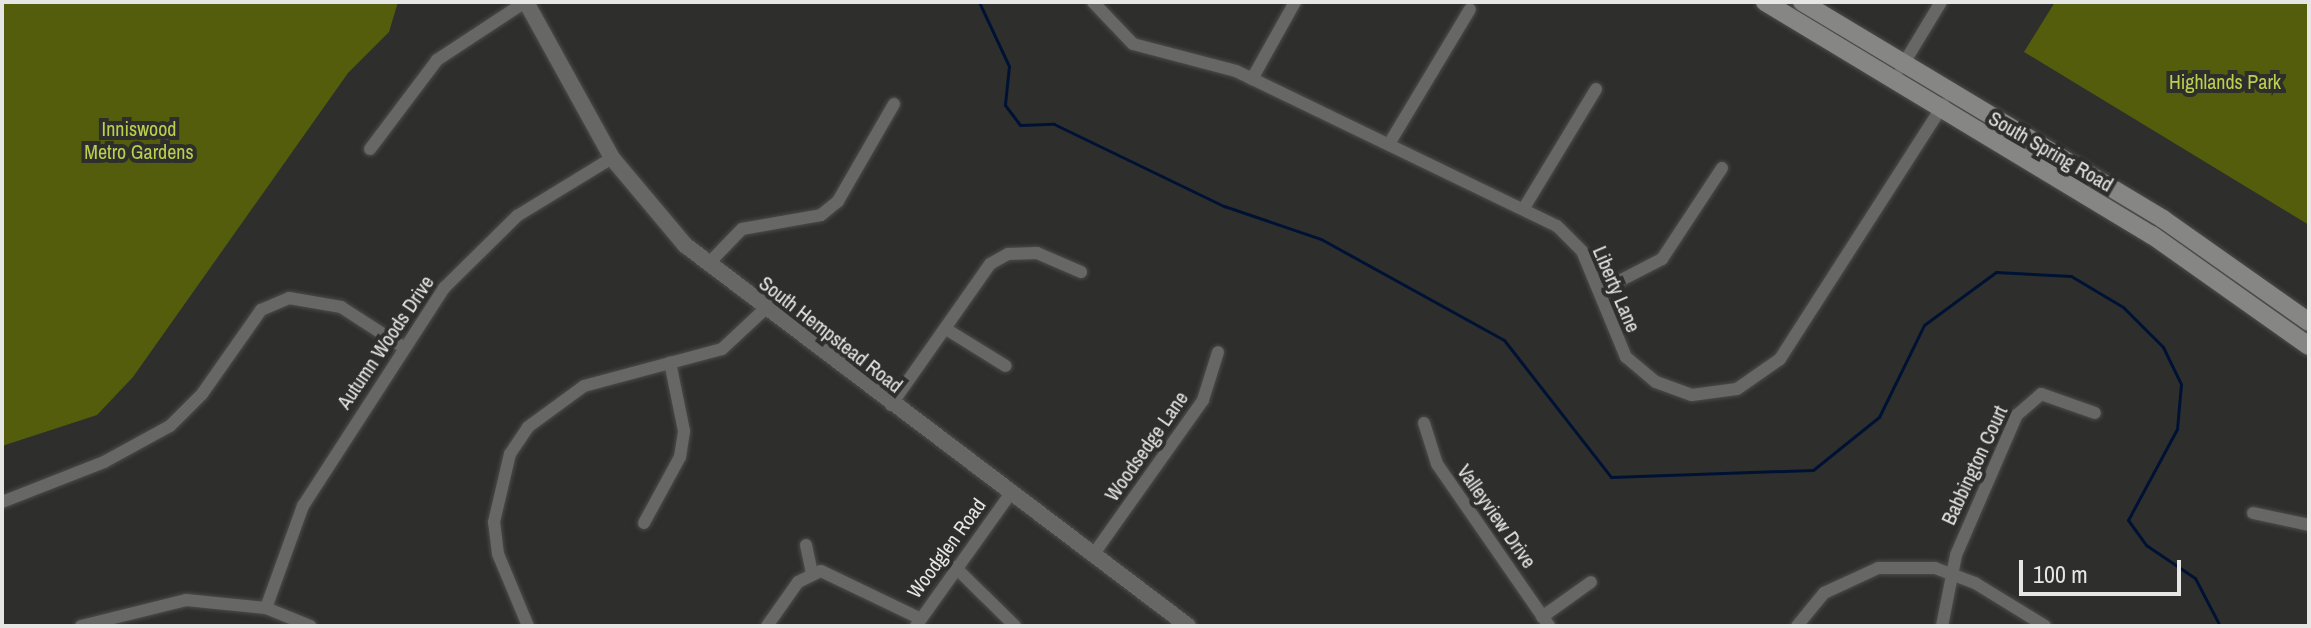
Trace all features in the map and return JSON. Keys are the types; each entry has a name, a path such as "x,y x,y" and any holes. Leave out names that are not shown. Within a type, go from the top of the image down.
{"main road":[{"name":"South Spring Road","path":"1765,2 1939,111 2152,235 2309,346"},
{"name":"South Spring Road","path":"1802,2 1950,94 2163,219 2309,322"}],"street":[{"path":"370,149 437,60 526,2"},
{"name":"South Hempstead Road","path":"526,2 612,158 709,263 891,405 1188,626"},
{"name":"Liberty Lane","path":"1093,2 1133,44 1252,79 1524,208 1571,237 1600,291 1619,346 1656,382 1710,396 1756,382 1789,347 1950,94"},
{"path":"1252,79 1295,2"},
{"path":"1893,81 1941,2"},
{"path":"1389,144 1470,9"},
{"path":"1524,208 1596,89"},
{"path":"709,263 742,229 821,215 838,201 894,104"},
{"name":"Autumn Woods Drive","path":"266,608 303,506 403,347 479,250 517,216 612,158"},
{"path":"1600,291 1662,259 1722,168"},
{"path":"891,405 946,329 980,273 1008,254 1037,253 1081,272"},
{"path":"2,502 116,457 170,426 202,394 261,310 289,298 341,307 403,347"},
{"path":"528,626 498,554 494,522 510,454 553,404 584,386 739,340 766,308"},
{"path":"946,329 1006,366"},
{"name":"Woodsedge Lane","path":"1093,555 1203,400 1218,352"},
{"path":"644,523 680,457 684,431 670,362"},
{"name":"Babbington Court","path":"1942,626 1951,572 2017,415 2034,389 2095,413"},
{"name":"Valleyview Drive","path":"1424,423 1437,464 1545,621"},
{"name":"Woodglen Road","path":"918,622 1010,494"},
{"path":"2253,513 2309,525"},
{"path":"806,545 812,574"},
{"path":"955,567 1015,626"},
{"path":"1797,626 1824,593 1878,568 1951,572 2045,626"},
{"path":"812,574 839,576 918,622"},
{"path":"767,626 812,574"},
{"path":"1545,621 1591,582"},
{"path":"81,626 186,600 266,608 310,626"}],"green space":[{"name":"Inniswood Metro Gardens","path":"2,2 398,2 389,32 348,73 133,377 97,415 2,446"},
{"name":"Highlands Park","path":"2055,2 2309,2 2309,225 2024,52"}],"waterway":[{"path":"979,2 1009,66 1005,105 1020,125 1054,124 1224,206 1321,239 1504,340 1611,477 1813,470 1879,417 1924,325 1996,272 2071,276 2123,307 2163,347 2181,384 2177,429 2128,520 2146,545 2195,578 2220,626"}]}
